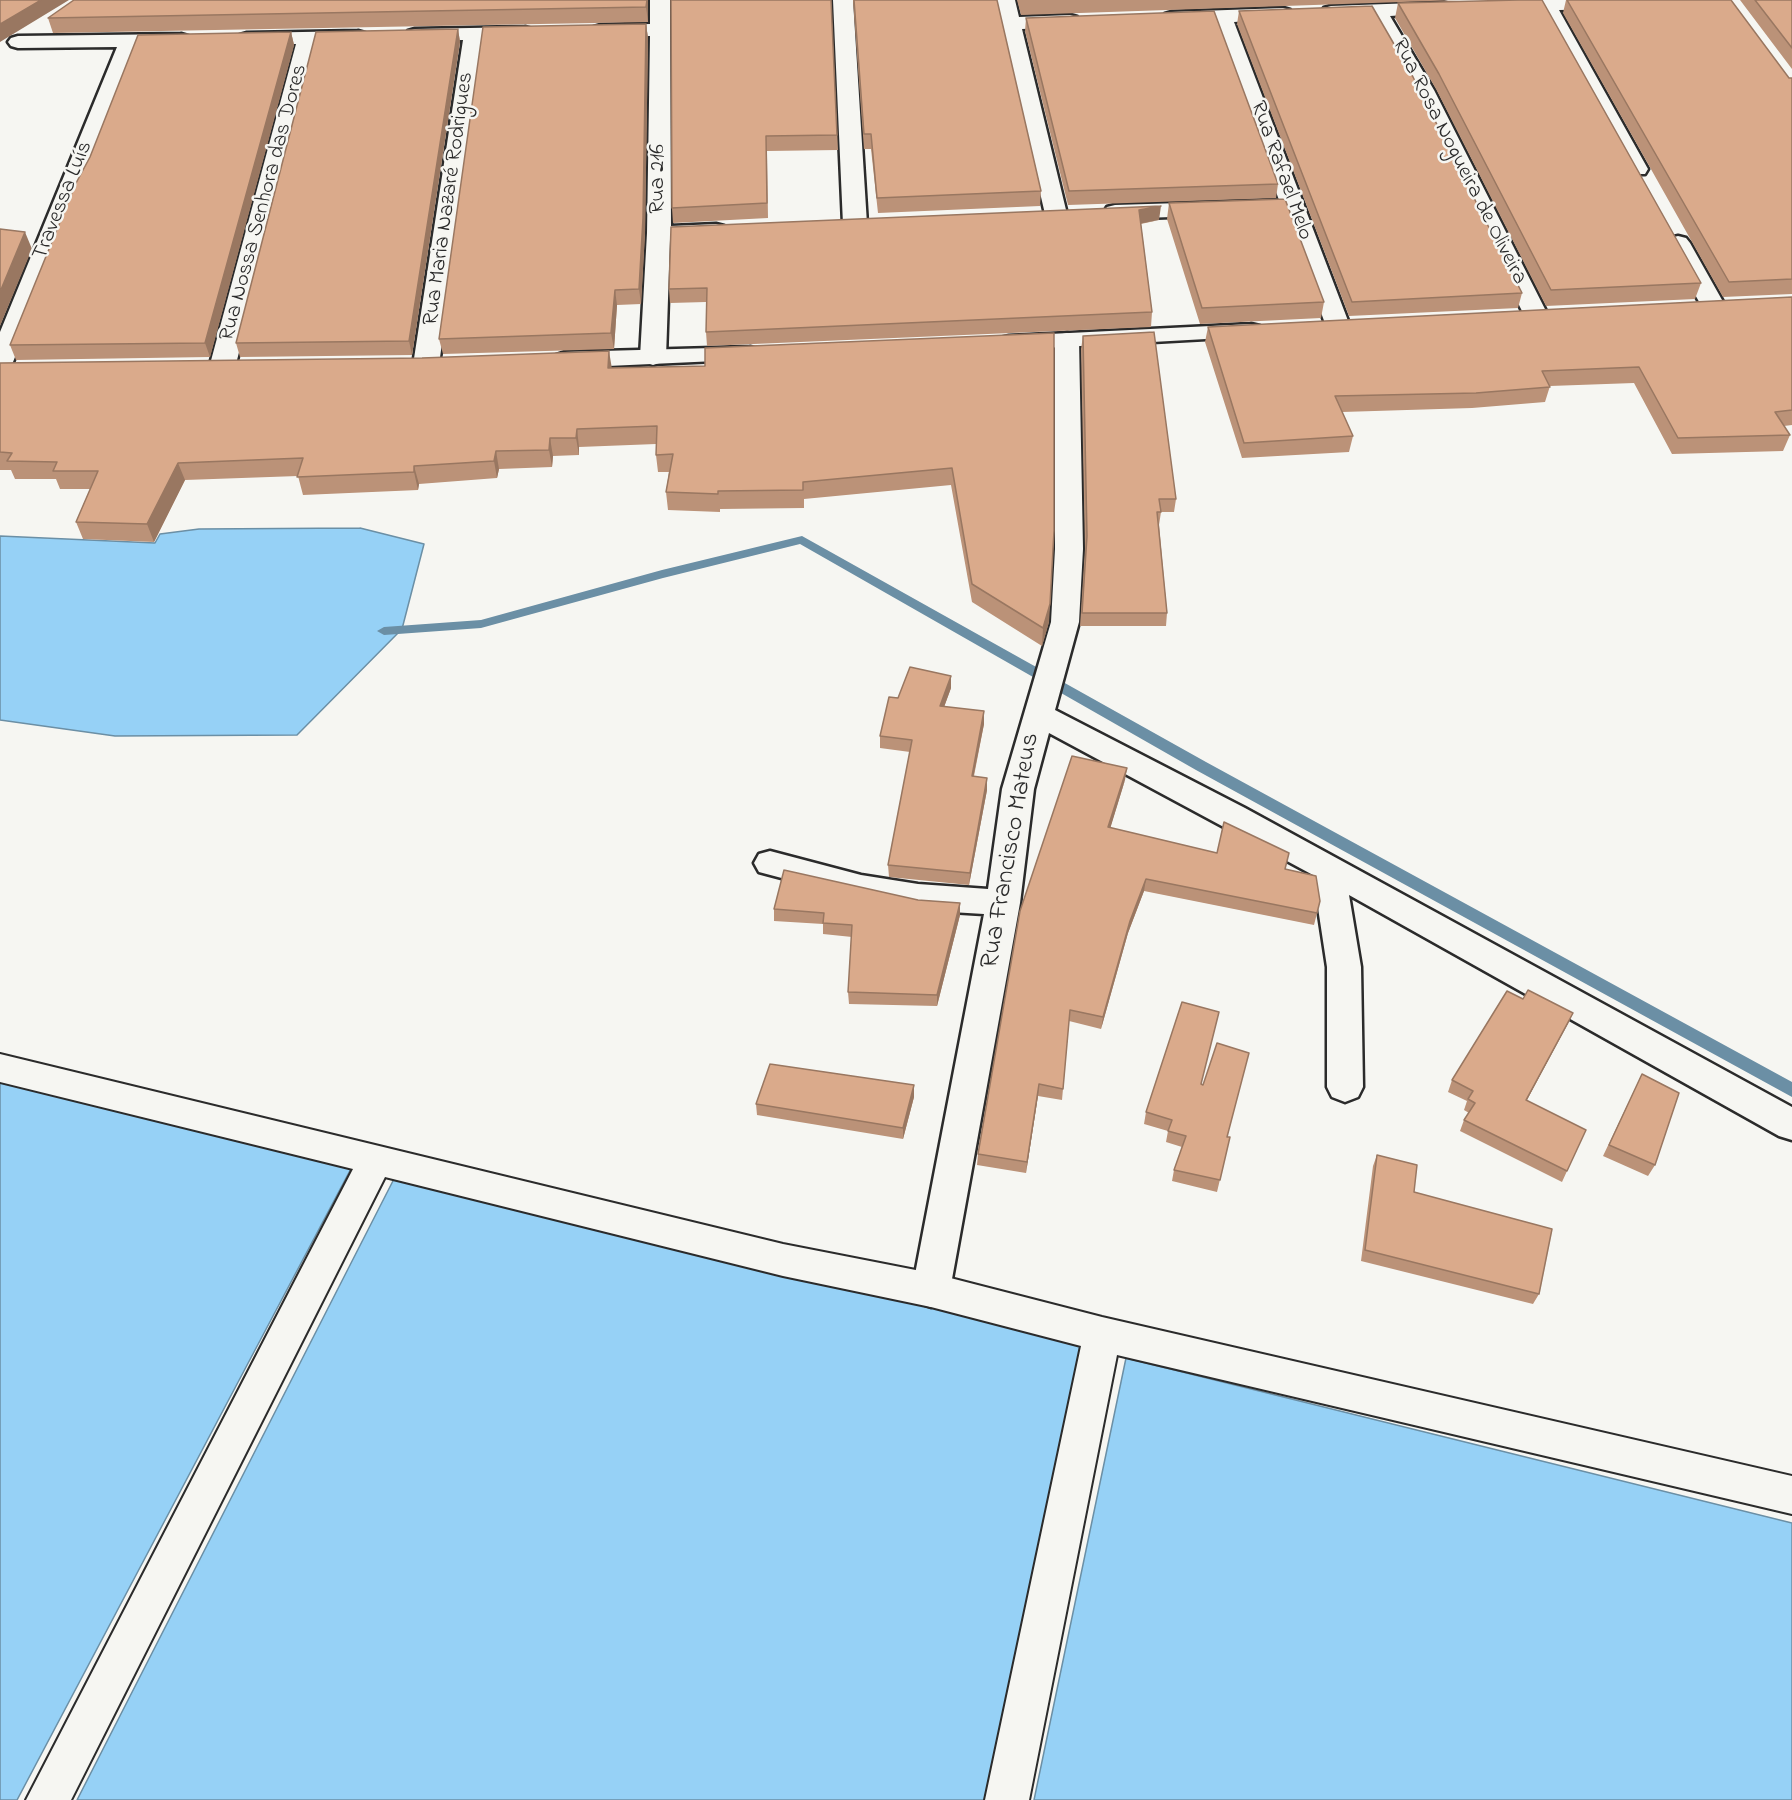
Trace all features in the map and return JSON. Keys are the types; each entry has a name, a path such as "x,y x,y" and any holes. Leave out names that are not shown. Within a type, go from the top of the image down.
{"street":[{"name":"Rua 216","path":"653,357 659,233 660,0"},
{"path":"843,0 855,224"},
{"path":"1005,0 1056,214"},
{"path":"1485,6 1625,2"},
{"path":"1545,4 1650,192"},
{"path":"1151,18 1461,7"},
{"name":"Rua Rosa Nogueira de Oliveira","path":"1377,10 1423,90 1536,315"},
{"name":"Rua Rafael Melo","path":"1222,16 1338,326"},
{"path":"1009,23 1092,20"},
{"path":"0,53 48,24"},
{"path":"578,32 659,30"},
{"path":"225,39 543,33"},
{"name":"Rua Maria Nazaré Rodrigues","path":"427,365 474,34"},
{"name":"Rua Nossa Senhora das Dores","path":"221,368 308,38"},
{"path":"18,42 201,40"},
{"name":"Travessa Luís","path":"8,367 40,235 130,41"},
{"path":"1032,215 1293,206"},
{"path":"832,225 879,223"},
{"path":"1667,224 1713,307"},
{"path":"659,233 740,230"},
{"path":"984,344 1279,329"},
{"name":"Rua Francisco Mateus","path":"931,1290 1003,903 1017,789 1037,714 1052,675 1065,622 1069,549 1067,340"},
{"path":"546,361 770,353"},
{"path":"1037,714 1146,769 1328,868 1792,1125"},
{"path":"770,863 861,887 918,897 1003,903"},
{"path":"1328,868 1344,967 1345,1087"}],"lane":[{"path":"0,1068 783,1260 931,1290 1102,1334 1792,1495"},
{"path":"48,1800 375,1161"},
{"path":"1007,1800 1102,1334"}],"water":[{"path":"360,528 424,544 402,629 297,735 115,736 0,720 0,536 155,543 160,534 199,529"},
{"path":"0,1073 355,1161 17,1800 0,1800"},
{"path":"397,1173 1088,1344 986,1800 77,1800"},
{"path":"1126,1358 1792,1523 1792,1800 1034,1800"}],"building":[{"path":"0,0 41,0 0,24"},
{"path":"74,0 647,0 646,7 48,18"},
{"path":"671,0 831,0 837,135 766,136 767,203 672,208"},
{"path":"854,0 997,0 1041,191 877,198 871,134 864,134"},
{"path":"1542,0 1701,283 1551,290 1439,74 1398,3"},
{"path":"1567,0 1731,0 1789,78 1792,78 1792,279 1729,282"},
{"path":"1755,0 1792,0 1792,48"},
{"path":"1372,6 1413,77 1522,293 1352,302 1239,11"},
{"path":"1214,11 1278,184 1069,191 1026,18"},
{"path":"646,24 643,218 639,289 615,290 611,333 439,339 483,27"},
{"path":"458,29 409,341 236,343 316,32"},
{"path":"291,32 205,343 10,345 75,185 90,157 138,35"},
{"path":"1285,199 1324,302 1202,308 1169,203"},
{"path":"1161,206 1139,210 1152,312 706,332 707,288 669,289 671,227"},
{"path":"0,229 25,232 0,292"},
{"path":"1792,297 1792,410 1775,412 1790,435 1678,438 1639,367 1542,371 1550,387 1476,393 1335,396 1353,436 1244,443 1208,327"},
{"path":"1154,332 1176,499 1159,499 1161,512 1157,512 1167,613 1082,613 1087,536 1083,336"},
{"path":"1054,333 1054,531 1050,604 1043,628 972,584 952,468 803,482 803,490 718,491 718,494 666,492 673,454 656,455 657,426 577,429 576,438 550,438 549,450 496,451 494,461 414,466 414,472 297,477 303,458 178,463 147,524 76,522 98,471 53,471 57,462 7,461 12,453 0,452 0,363 422,358 609,351 608,368 705,366 705,348"},
{"path":"910,667 951,676 940,706 984,711 972,776 987,778 970,873 888,865 912,740 880,736 889,697 898,698"},
{"path":"1072,756 1127,768 1108,827 1217,853 1224,822 1289,853 1285,869 1316,876 1320,901 1317,913 1146,879 1130,921 1103,1017 1070,1010 1063,1089 1039,1084 1027,1162 978,1154 1020,911"},
{"path":"784,870 918,900 960,903 937,995 848,992 852,925 823,923 824,913 774,909"},
{"path":"1528,990 1573,1013 1526,1100 1586,1130 1567,1171 1464,1120 1475,1103 1468,1099 1473,1091 1452,1080 1507,991 1523,999"},
{"path":"1182,1002 1219,1012 1201,1084 1203,1085 1217,1043 1249,1053 1227,1137 1230,1137 1220,1180 1174,1170 1186,1136 1168,1131 1172,1120 1146,1112"},
{"path":"770,1064 914,1085 903,1128 756,1104"},
{"path":"1642,1074 1679,1093 1655,1165 1609,1145"},
{"path":"1377,1155 1417,1165 1414,1192 1552,1229 1539,1294 1365,1250"}],"waterway":[{"path":"384,631 481,624 662,574 802,540 1201,766 1792,1090"}]}
